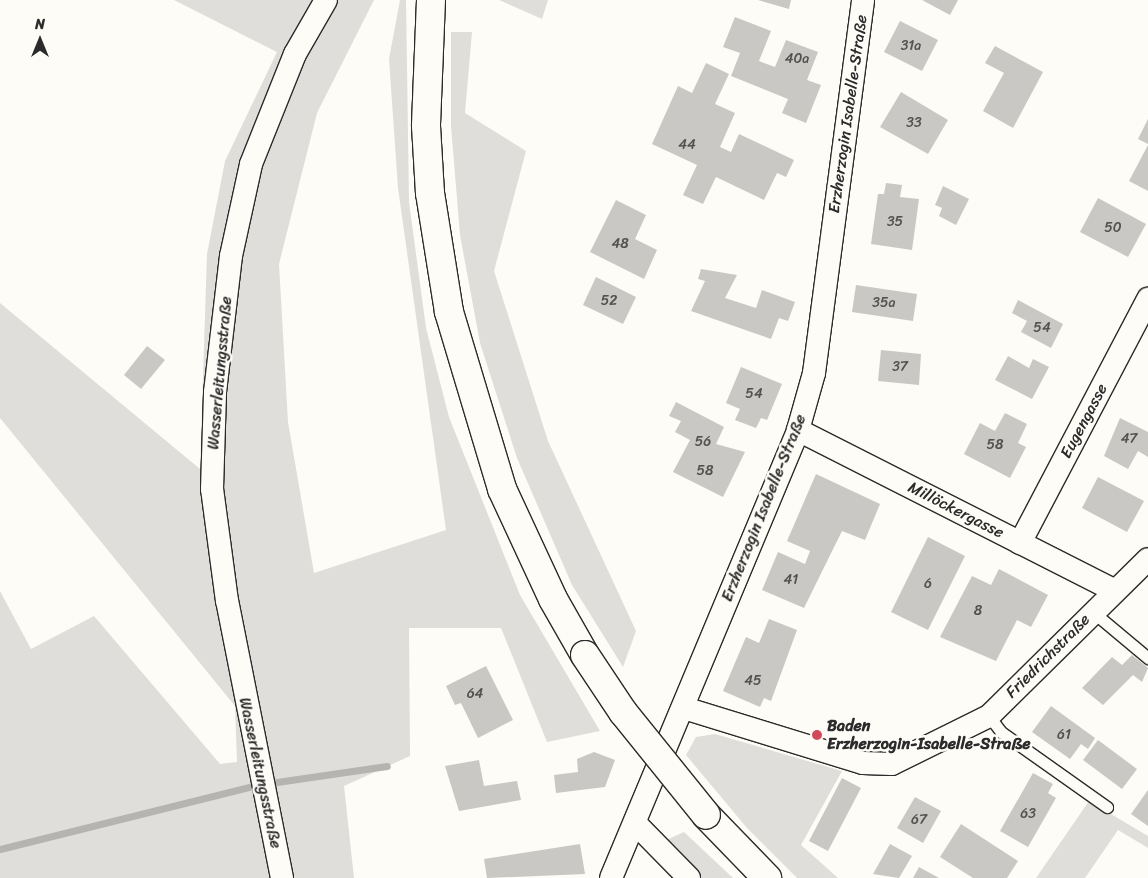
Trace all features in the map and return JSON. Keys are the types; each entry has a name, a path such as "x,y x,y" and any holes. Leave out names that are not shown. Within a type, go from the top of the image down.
{"main road":[{"path":"431,0 426,126 430,193 448,312 502,489 553,599 585,655 645,741 706,815 767,878"}],"street":[{"name":"Wasserleitungsstraße","path":"282,878 227,601 212,489 215,392 231,256 251,164 295,54 326,0"},
{"name":"Erzherzogin Isabelle-Straße","path":"611,878 684,708 798,430 814,373 863,0"},
{"name":"Eugengasse","path":"1020,543 1148,299"},
{"name":"Millöckergasse","path":"798,430 1114,590"},
{"name":"Friedrichstraße","path":"684,708 863,763 892,764 989,716 1114,590 1148,560"},
{"path":"635,823 688,878"}],"lane":[{"path":"1092,612 1148,658"},
{"path":"989,716 1001,732 1107,807"}],"shaded area":[{"path":"174,0 374,0 317,113 279,264 288,422 314,573 446,530 398,188 389,59 400,0 406,0 409,202 426,328 449,417 520,595 600,731 547,742 501,628 409,628 410,756 344,786 354,878 0,878 0,591 31,649 94,616 220,764 237,762 235,706 0,418 0,303 200,469 207,254 225,161 277,52"},
{"path":"499,0 548,0 542,19"},
{"path":"451,32 472,32 465,113 526,151 494,271 548,441 636,631 623,667 572,585 517,458 480,343 460,235 451,126"},
{"path":"715,734 842,771 801,845 838,878 797,878 747,828 686,755 696,737"},
{"path":"1089,801 1148,836 1148,848 1118,830 1085,878 1036,878"},
{"path":"684,832 733,878 694,878 662,842"}],"building":[{"path":"758,0 791,0 789,9"},
{"path":"922,0 958,0 950,15"},
{"path":"735,17 771,31 759,61 775,67 786,40 818,52 807,80 821,85 806,123 782,113 788,99 731,76 740,53 723,47"},
{"path":"900,21 938,40 922,71 884,52"},
{"path":"995,46 1043,72 1013,128 983,111 1004,73 985,63"},
{"path":"706,63 729,74 715,104 735,113 720,147 731,152 739,134 794,160 786,177 777,173 764,200 716,177 703,204 683,195 697,165 652,144 678,86 692,93"},
{"path":"901,92 948,120 928,154 880,127"},
{"path":"1148,119 1148,144 1138,139"},
{"path":"1148,145 1148,191 1129,181"},
{"path":"886,183 902,185 900,197 919,199 912,250 871,244 878,194 884,194"},
{"path":"943,186 969,199 956,225 939,216 942,208 935,205"},
{"path":"1098,198 1146,224 1128,257 1080,232"},
{"path":"616,200 646,215 635,239 657,250 644,279 590,252"},
{"path":"701,269 737,275 725,298 756,308 762,290 795,302 788,321 779,318 771,339 691,311 705,281 698,279"},
{"path":"596,277 636,297 623,324 583,305"},
{"path":"856,285 917,294 913,321 852,312"},
{"path":"1018,300 1063,324 1051,348 1021,332 1027,321 1012,313"},
{"path":"147,346 165,360 141,389 124,375"},
{"path":"881,350 921,354 919,385 878,381"},
{"path":"1008,356 1029,368 1033,359 1049,367 1032,399 995,380"},
{"path":"741,367 782,384 767,420 761,418 756,428 735,420 740,409 726,403"},
{"path":"676,402 724,427 716,444 745,452 723,497 673,472 690,440 675,432 681,421 669,416"},
{"path":"1005,413 1027,424 1018,443 1026,447 1010,478 964,454 980,423 995,431"},
{"path":"1120,418 1148,432 1148,457 1138,451 1128,469 1104,456"},
{"path":"816,474 880,504 865,540 842,531 804,608 762,590 778,552 805,564 810,551 787,541"},
{"path":"1098,477 1144,501 1127,532 1082,508"},
{"path":"928,537 965,556 928,630 891,612"},
{"path":"999,569 1048,595 1031,627 1017,620 996,661 940,637 972,576 991,585"},
{"path":"769,619 797,630 771,701 764,698 760,707 723,691 746,637 759,643"},
{"path":"1132,655 1148,668 1142,682 1133,675 1103,705 1082,688 1112,657 1122,665"},
{"path":"486,666 513,720 478,738 461,703 455,705 446,686"},
{"path":"1051,706 1095,738 1088,749 1081,744 1070,759 1032,732"},
{"path":"1098,740 1137,769 1122,789 1083,760"},
{"path":"594,752 615,760 605,787 556,793 554,775 578,772 577,759"},
{"path":"479,760 484,786 517,781 521,800 459,811 445,766"},
{"path":"1033,773 1053,784 1048,793 1056,798 1028,847 1000,831"},
{"path":"842,778 861,788 828,851 809,841"},
{"path":"1148,790 1148,826 1131,814"},
{"path":"915,797 941,811 923,843 897,828"},
{"path":"961,824 1018,861 1007,878 973,878 940,857"},
{"path":"580,844 585,874 487,878 484,859"},
{"path":"890,844 912,856 899,878 873,874"},
{"path":"919,867 939,878 913,878"}],"waterway":[{"path":"270,783 387,766"},
{"path":"0,849 257,785"}],"place":[{"name":"Baden Erzherzogin-Isabelle-Straße","path":"817,735"}]}
